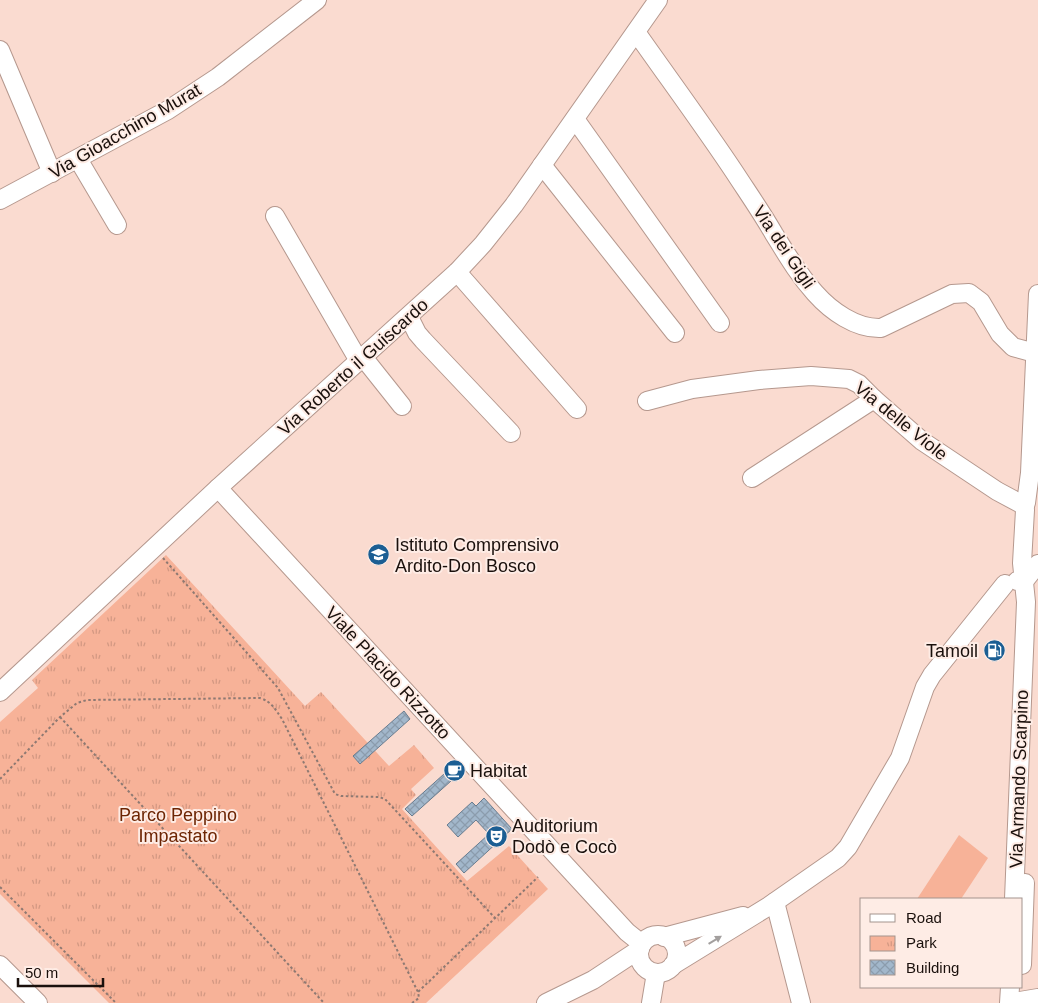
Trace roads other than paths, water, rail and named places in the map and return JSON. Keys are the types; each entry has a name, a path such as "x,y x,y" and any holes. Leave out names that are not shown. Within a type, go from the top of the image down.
{"street":[{"name":"Via Gioacchino Murat","path":"0,200 168,110 218,77 317,0"},
{"name":"Via Roberto il Guiscardo","path":"0,692 218,488 457,272 490,236 658,0"},
{"name":"Via dei Gigli","path":"636,32 734,172 796,270 816,294 831,308 846,319 874,328 881,328 952,294 969,293 981,302 1000,334 1013,347 1035,353"},
{"path":"0,50 52,173"},
{"path":"575,119 720,323"},
{"path":"78,159 117,225"},
{"path":"542,165 676,333"},
{"path":"275,216 361,359 402,406"},
{"path":"457,272 577,408"},
{"name":"Via Armando Scarpino","path":"1014,898 1026,602 1025,580 1030,563 1028,502 1038,294"},
{"path":"409,317 423,340 511,433"},
{"name":"Via delle Viole","path":"647,401 692,389 811,376 850,379 859,384 922,441 997,491 1028,502"},
{"path":"752,478 874,399"},
{"name":"Viale Placido Rizzotto","path":"218,488 641,946"},
{"path":"1028,502 1030,527 1038,535"},
{"path":"593,980 624,972 665,972 673,965 772,904 838,858 848,847 900,758 932,675 1005,584 1030,563"},
{"path":"1005,584 1025,580"},
{"name":"Via Armando Scarpino","path":"1023,942 1038,593"},
{"path":"546,1003 593,980 652,936 664,936 728,920 772,904"},
{"path":"772,904 801,1003"},
{"path":"664,936 669,939 676,949 676,960 673,965"},
{"path":"641,946 640,960 646,969 653,973"},
{"path":"0,965 38,1003"},
{"path":"651,1003 653,973"},
{"path":"1011,988 1018,999 1038,998"}],"place":[{"name":"Istituto Comprensivo Ardito-Don Bosco","path":"379,555"},
{"name":"Tamoil","path":"994,651"},
{"name":"Habitat","path":"454,771"},
{"name":"Auditorium Dodò e Cocò","path":"496,836"}],"park label":[{"name":"Parco Peppino Impastato","path":"178,825"}]}
